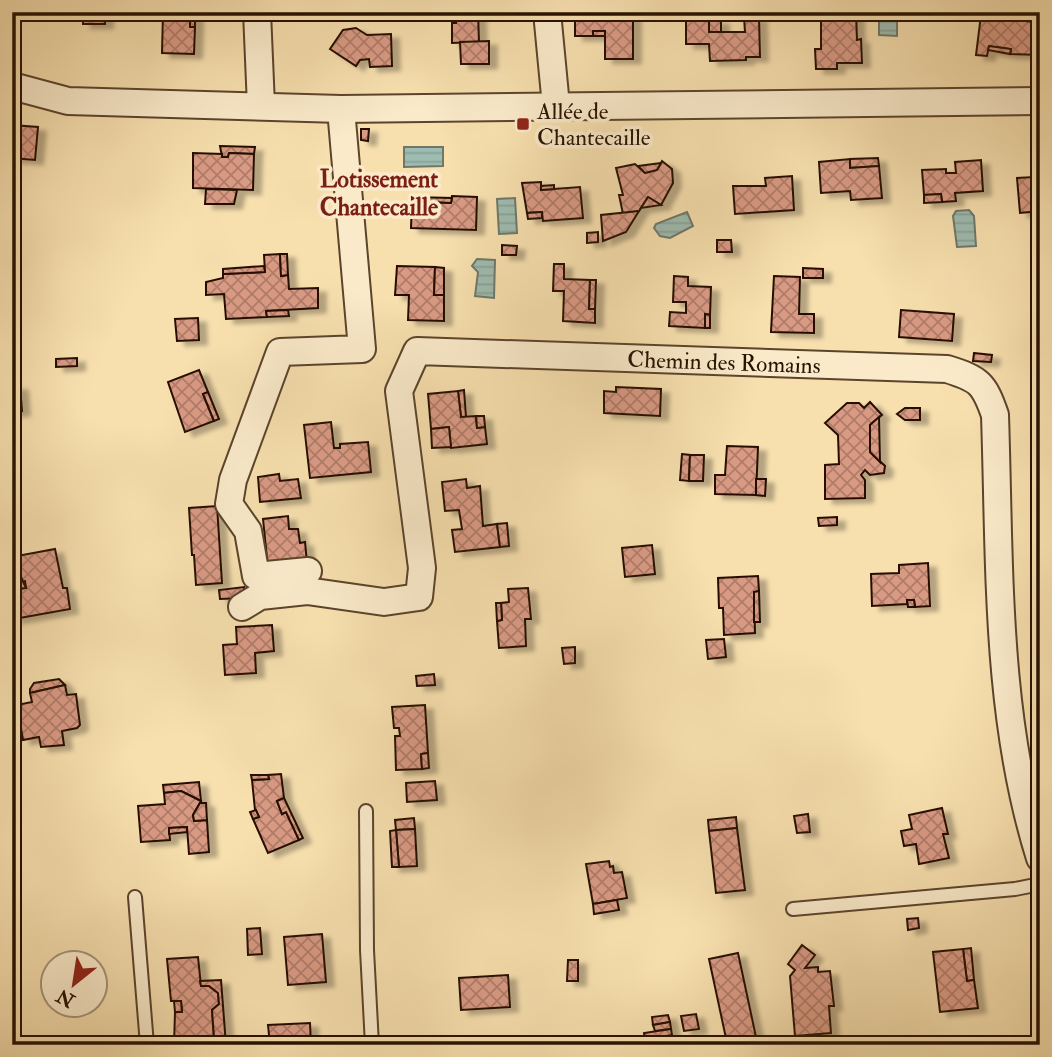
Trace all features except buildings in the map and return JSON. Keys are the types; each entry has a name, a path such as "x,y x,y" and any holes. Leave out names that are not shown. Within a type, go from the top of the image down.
{"street":[{"path":"257,12 261,107"},
{"path":"547,12 556,106"},
{"path":"12,86 68,101 341,109 1040,100"},
{"path":"307,571 256,576 248,531 229,505 233,480 280,352 362,349 341,109"},
{"name":"Chemin des Romains","path":"242,607 260,596 307,591 384,602 419,597 422,568 398,391 417,351 947,369 971,377 987,392 995,415 1002,636 1013,746 1026,813 1040,858"}],"lane":[{"path":"366,811 367,950 372,1045"},
{"path":"793,909 1040,884"},
{"path":"135,897 147,1045"}],"water":[{"path":"879,12 897,12 897,36 879,35"},
{"path":"404,147 443,147 443,166 404,167"},
{"path":"515,198 517,233 499,234 497,199"},
{"path":"969,210 974,216 976,246 957,247 953,216 956,211"},
{"path":"687,212 693,226 670,238 660,236 654,228 656,224"},
{"path":"477,259 495,260 494,298 475,296 478,272 472,266"}],"place":[{"name":"Allée de Chantecaille","path":"523,124"}],"district":[{"name":"Lotissement Chantecaille","path":"379,193"}]}
